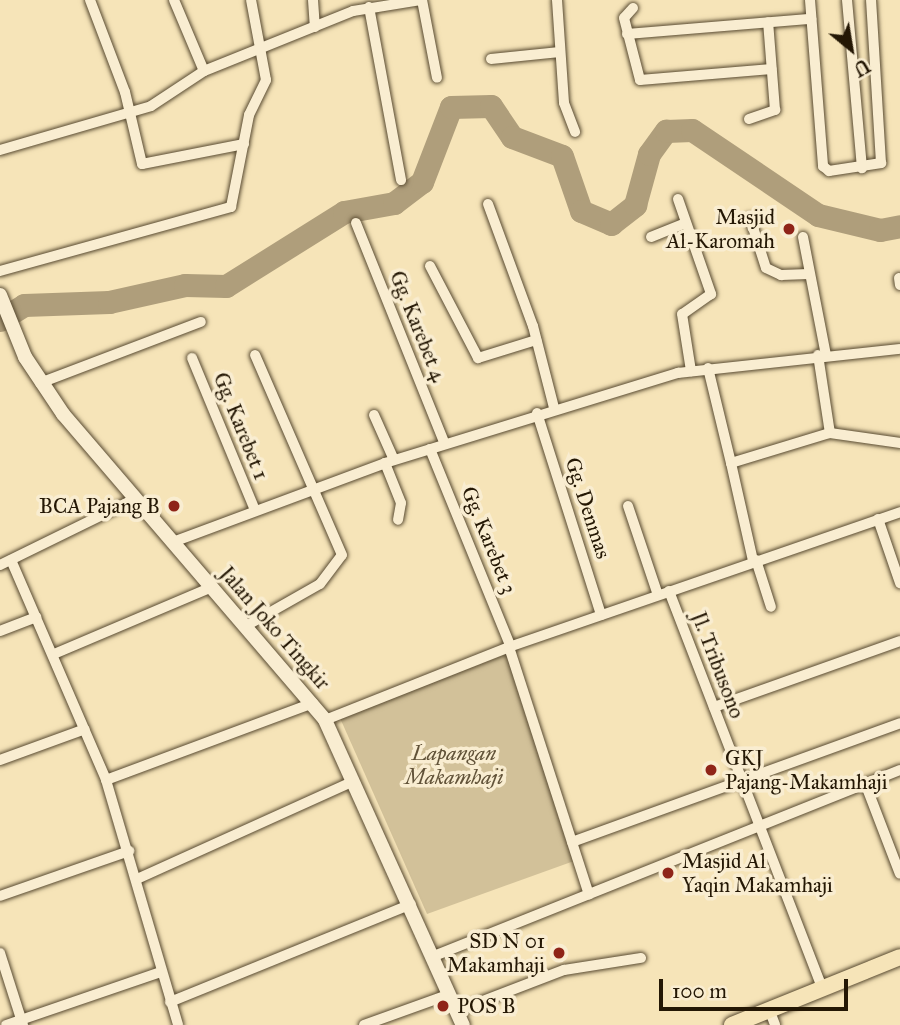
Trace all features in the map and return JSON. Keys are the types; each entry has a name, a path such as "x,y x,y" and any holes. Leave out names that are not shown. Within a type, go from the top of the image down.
{"main road":[{"name":"Jalan Joko Tingkir","path":"3,306 40,383 135,499 325,720 411,904 463,1025"},
{"path":"732,1025 900,957"}],"street":[{"path":"90,0 130,112 145,166 244,144"},
{"path":"174,0 204,71"},
{"path":"0,271 224,212 235,199 244,144 265,85 251,0"},
{"path":"313,0 315,27"},
{"path":"0,150 161,102 204,71 258,46 369,7 422,0 437,78"},
{"path":"557,0 564,103 575,132"},
{"path":"810,0 822,166 862,168 881,163 871,0"},
{"path":"847,0 862,168"},
{"path":"369,7 401,180"},
{"path":"634,8 624,12 627,34 642,80 772,69"},
{"path":"627,34 811,19"},
{"path":"749,119 774,113 768,22"},
{"path":"491,59 560,52"},
{"path":"678,199 683,224 710,294 682,314 691,371"},
{"path":"488,204 536,340 554,408"},
{"path":"750,218 766,268 781,275 809,274"},
{"name":"Gg. Karebet 4","path":"356,223 445,444"},
{"path":"651,237 683,224"},
{"path":"803,237 822,355 830,433"},
{"path":"430,266 478,358 536,340"},
{"path":"900,278 900,285"},
{"path":"40,383 201,322"},
{"path":"173,542 311,488 390,461 537,413 691,371 822,355 900,349"},
{"path":"246,626 320,584 342,558 255,355"},
{"name":"Gg. Karebet 1","path":"192,358 254,510"},
{"path":"708,368 754,561 771,607"},
{"name":"Gg. Denmas","path":"537,413 601,615"},
{"path":"374,415 401,503 398,520"},
{"path":"729,458 830,433 900,443"},
{"name":"Gg. Karebet 3","path":"430,449 510,647 589,894"},
{"path":"135,499 5,563 54,654 106,780 178,1025"},
{"name":"Jl. Tribusono","path":"628,506 714,707 822,988"},
{"path":"325,720 510,647 900,512"},
{"path":"878,519 899,577"},
{"path":"54,654 212,587"},
{"path":"0,631 36,617"},
{"path":"714,707 900,641"},
{"path":"106,780 313,704"},
{"path":"572,842 900,723"},
{"path":"0,761 85,729"},
{"path":"434,956 900,769"},
{"path":"137,879 354,781"},
{"path":"865,783 900,874"},
{"path":"0,896 129,851"},
{"path":"170,1002 411,904"},
{"path":"0,953 22,1022"},
{"path":"457,1011 564,970 641,958"},
{"path":"6,1025 22,1022 161,972"},
{"path":"364,1025 450,995"},
{"path":"769,1009 775,1025"}],"green space":[{"name":"Lapangan Makamhaji","path":"507,654 574,861 427,914 340,718"}],"waterway":[{"path":"0,320 24,305 109,302 185,285 226,286 344,212 394,203 422,182 451,107 491,106 512,137 562,156 581,211 611,224 635,205 649,154 666,131 692,130 818,215 880,230 900,226"}],"place":[{"name":"Masjid Al-Karomah","path":"789,229"},
{"name":"BCA Pajang B","path":"174,506"},
{"name":"GKJ Pajang-Makamhaji","path":"711,770"},
{"name":"Masjid Al Yaqin Makamhaji","path":"668,873"},
{"name":"SD N 01 Makamhaji","path":"559,953"},
{"name":"POS B","path":"443,1006"}]}
